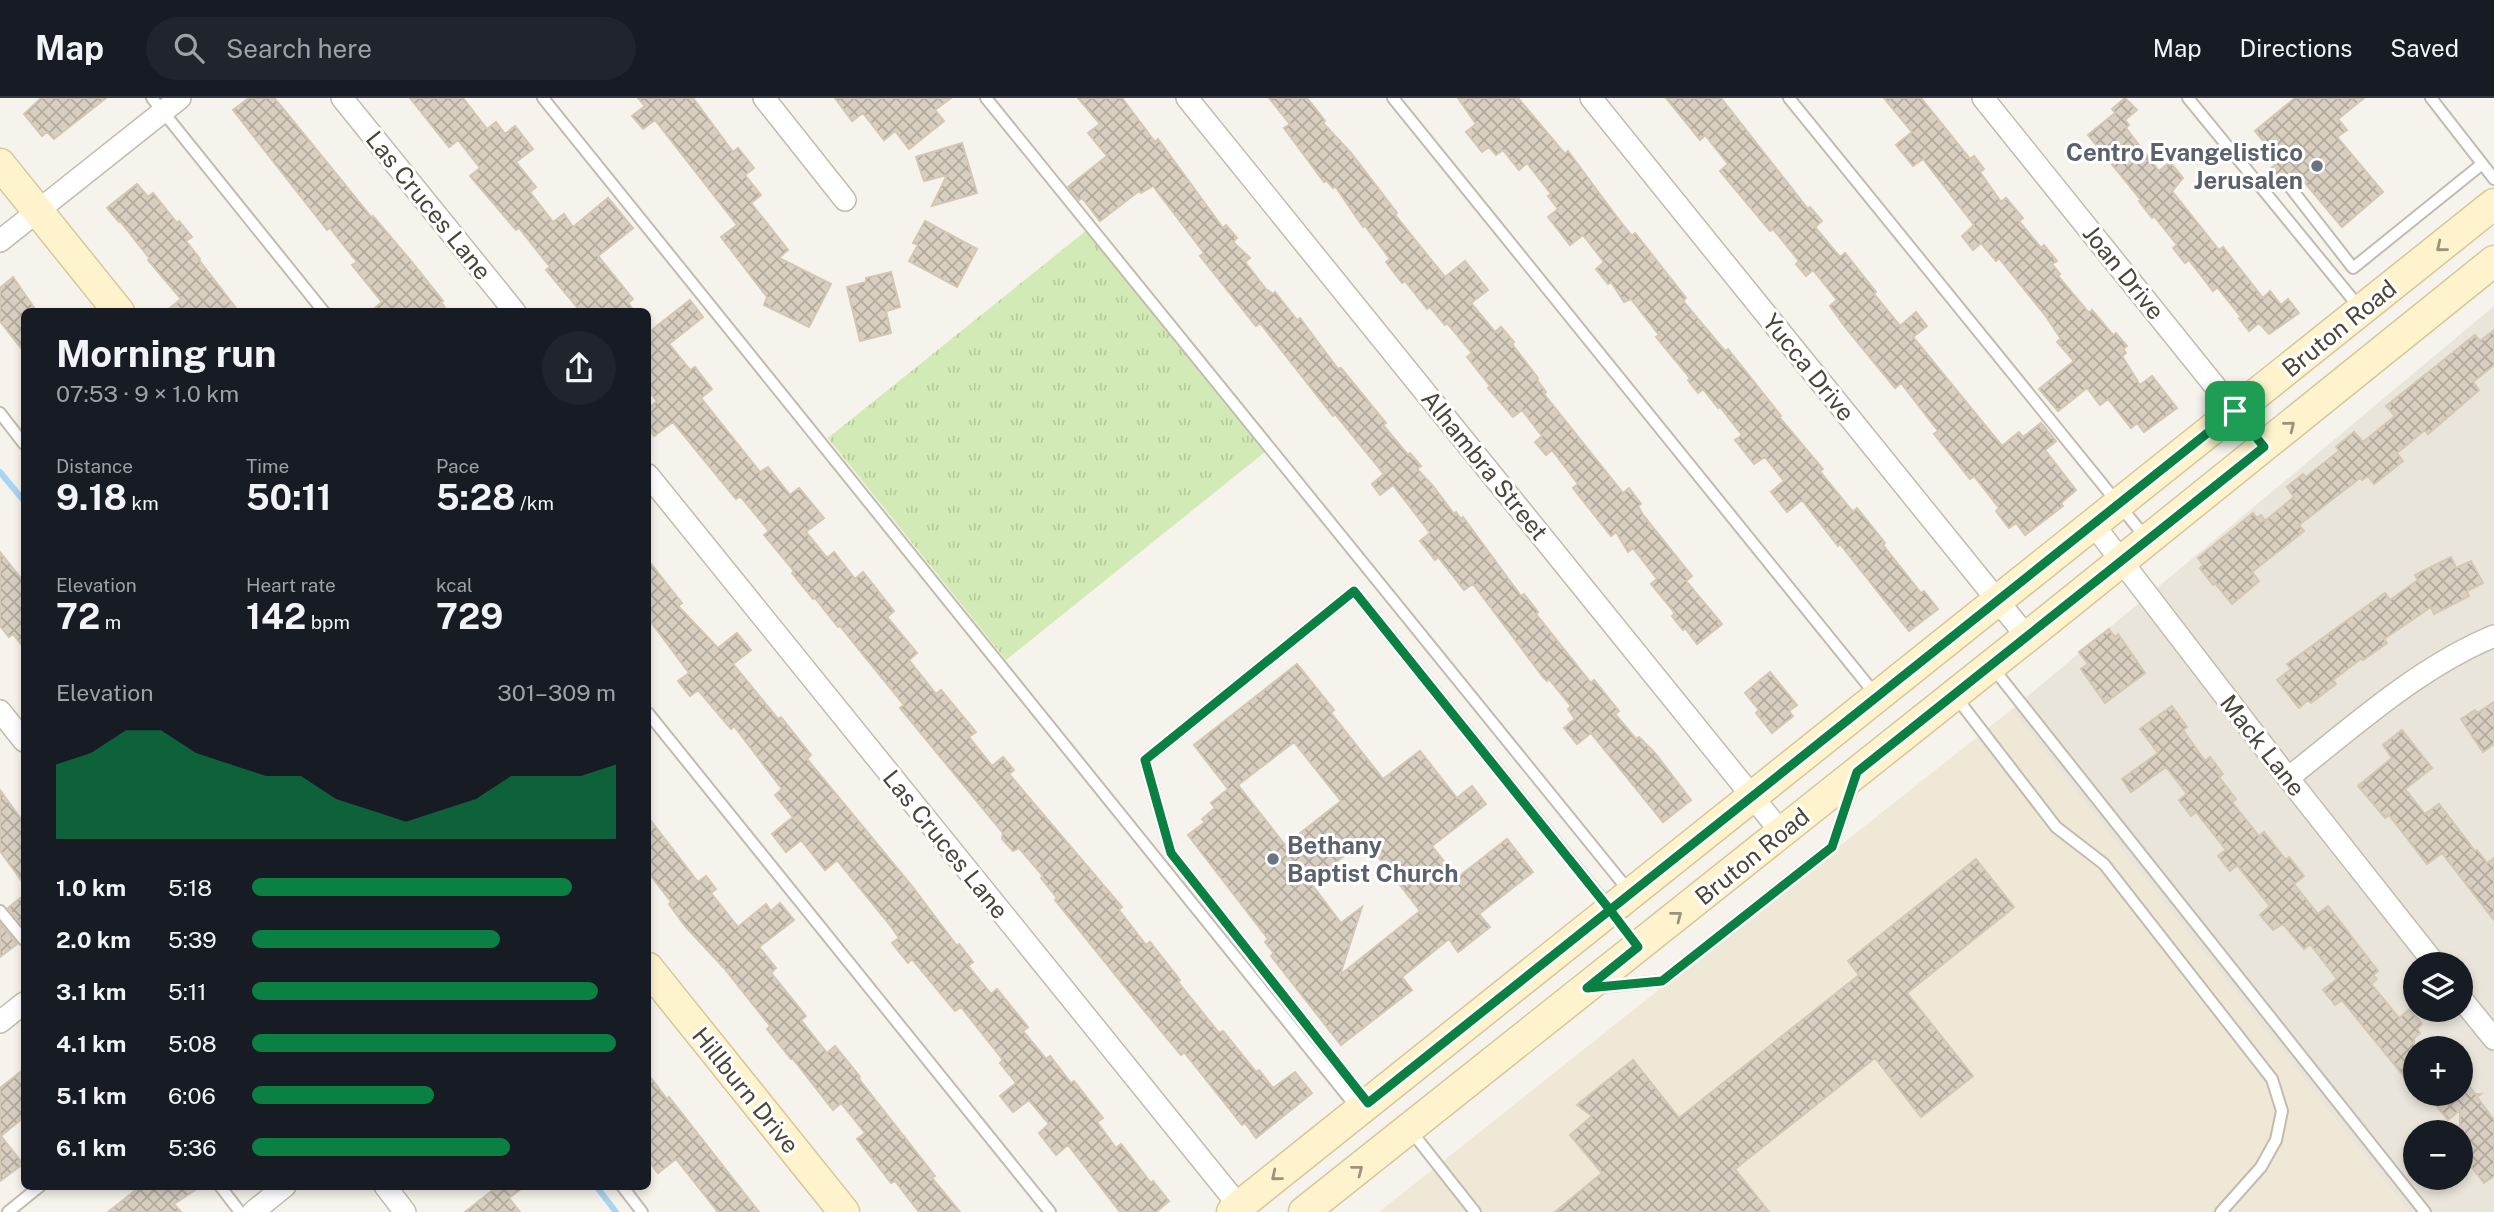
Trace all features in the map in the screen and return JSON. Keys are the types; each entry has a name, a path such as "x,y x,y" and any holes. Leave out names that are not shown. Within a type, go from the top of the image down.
{"main road":[{"path":"0,164 116,308"},
{"name":"Bruton Road","path":"1238,1210 2494,204"},
{"name":"Bruton Road","path":"1304,1212 1992,666 2494,261"},
{"path":"1621,902 1638,947"},
{"name":"Hillburn Drive","path":"651,972 844,1212"}],"street":[{"path":"0,241 38,211 157,105 180,98"},
{"name":"Las Cruces Lane","path":"342,98 512,308"},
{"path":"764,98 845,200"},
{"name":"Alhambra Street","path":"1187,98 1781,832"},
{"name":"Yucca Drive","path":"1591,98 2027,637"},
{"name":"Joan Drive","path":"1983,98 2264,447"},
{"name":"Las Cruces Lane","path":"651,479 1238,1210"},
{"name":"Mack Lane","path":"2093,524 2426,952"},
{"path":"2288,778 2422,675 2443,661 2494,636"},
{"path":"0,711 21,737"},
{"path":"0,1022 21,1005"},
{"path":"2473,1013 2494,1040"},
{"path":"253,1212 280,1190"},
{"path":"388,1190 405,1212"}],"lane":[{"path":"542,98 1364,1107"},
{"path":"986,98 1621,902"},
{"path":"1393,98 1877,697"},
{"path":"1789,98 2147,541"},
{"path":"2188,98 2362,310"},
{"path":"2431,98 2494,179"},
{"path":"157,105 321,308"},
{"path":"2290,187 2353,268 2482,164"},
{"path":"0,413 21,440"},
{"path":"1364,1107 1171,853 1145,760 1354,591 1621,902"},
{"path":"1992,666 2425,1212"},
{"path":"1955,695 2056,827 2104,864 2272,1079 2282,1111 2276,1140 2261,1167 2221,1212"},
{"path":"651,717 1050,1212"},
{"path":"1587,988 1662,981 1822,856 1832,847 1857,772"},
{"path":"0,911 21,936"},
{"path":"1410,1128 1475,1212"},
{"path":"8,1212 35,1190"},
{"path":"223,1190 240,1212"},
{"path":"625,1190 642,1212"}],"shaded area":[{"path":"2494,306 2494,1212 2409,1212 2011,710"},
{"path":"2011,710 2409,1212 1379,1212"}],"green space":[{"path":"1087,230 1265,452 1006,660 828,438"}],"building":[{"path":"41,98 106,98 54,139 47,132 42,136 24,114"},
{"path":"249,98 274,98 372,218 373,216 411,261 443,301 441,302 445,308 375,308 382,302 352,265 357,262 330,228 327,230 233,110"},
{"path":"410,98 463,98 487,129 496,122 505,134 515,126 533,149 516,162 536,187 530,192 553,222 564,214 573,227 608,198 633,228 598,256 633,299 628,303 632,308 578,308 546,270 550,267 519,228 516,230 470,176 480,168 458,140 449,147"},
{"path":"638,98 693,98 733,152 738,148 754,168 745,175 761,195 751,203 788,250 779,258 831,284 809,327 764,305 767,297 721,237 737,225 655,120 643,129 632,116 645,106"},
{"path":"835,98 951,98 935,110 944,121 909,149 895,131 884,140 863,113 852,121"},
{"path":"1078,98 1122,98 1155,142 1158,139 1223,228 1226,225 1237,238 1233,242 1250,258 1245,262 1266,289 1273,294 1275,292 1297,320 1300,318 1338,369 1341,368 1386,423 1383,425 1421,466 1417,469 1454,514 1456,512 1461,519 1463,517 1521,596 1524,594 1538,612 1536,614 1591,683 1594,680 1619,711 1615,714 1636,739 1639,737 1655,753 1691,800 1663,822 1591,733 1577,744 1564,728 1575,719 1568,709 1571,706 1549,679 1547,681 1543,677 1473,584 1464,590 1438,557 1435,560 1420,541 1430,533 1393,485 1380,495 1372,484 1384,474 1335,414 1333,416 1260,323 1256,326 1200,256 1204,253 1153,186 1141,193 1139,191 1100,221 1082,198 1079,200 1068,187 1107,156 1088,133 1100,124"},
{"path":"1269,98 1307,98 1325,121 1323,123 1351,153 1397,213 1395,215 1445,277 1465,261 1488,290 1471,303 1495,332 1501,327 1514,342 1512,344 1538,378 1546,392 1544,394 1623,493 1629,488 1641,504 1638,506 1643,515 1692,576 1686,581 1722,624 1697,644 1685,628 1683,630 1672,616 1675,613 1651,584 1657,579 1633,548 1628,552 1616,532 1611,536 1573,488 1578,484 1552,450 1546,455 1535,442 1542,436 1522,410 1513,417 1488,388 1490,386 1467,357 1472,353 1447,323 1445,325 1430,307 1427,309 1405,281 1402,283 1386,262 1390,259 1365,226 1363,227 1335,186 1333,188 1326,180 1324,182 1284,128 1290,124"},
{"path":"1458,98 1518,98 1565,154 1568,151 1632,236 1635,233 1686,298 1683,301 1725,351 1728,349 1781,416 1779,417 1823,469 1820,471 1827,480 1853,512 1857,508 1921,593 1924,591 1938,609 1909,631 1802,500 1787,512 1771,492 1784,481 1765,457 1754,464 1735,440 1742,435 1720,407 1718,408 1703,389 1698,393 1688,380 1690,378 1656,337 1659,335 1631,299 1624,302 1611,282 1608,284 1596,269 1604,262 1583,235 1570,245 1548,217 1558,209 1548,196 1551,194 1527,163 1519,170 1503,150 1496,155 1489,147 1482,152 1466,132 1476,124"},
{"path":"1666,98 1721,98 1808,209 1810,207 1822,221 1815,227 1840,257 1845,253 1900,326 1916,312 1927,326 1913,337 2002,446 2019,432 2023,437 2041,423 2056,441 2045,450 2076,490 2061,503 2063,506 2025,535 2016,523 2009,528 1996,511 1999,508 1974,476 1970,479 1934,434 1938,431 1901,383 1895,388 1845,327 1830,306 1837,300 1813,270 1806,276 1796,264 1799,261 1773,229 1770,231 1720,171 1728,164 1705,135 1700,140"},
{"path":"1884,98 1921,98 1970,159 1974,156 1984,169 1980,172 2001,202 2006,198 2023,218 2019,221 2041,248 2044,245 2057,261 2052,264 2060,274 2058,276 2089,313 2092,310 2113,335 2116,333 2127,346 2123,349 2126,353 2122,356 2140,385 2152,376 2177,408 2144,432 2137,423 2131,428 2108,399 2100,405 2087,388 2058,411 2039,389 2074,361 2057,342 2061,339 2045,315 1999,258 1996,261 1981,243 1973,250 1962,236 1974,225 1923,159 1913,166 1896,145 1912,132"},
{"path":"2125,98 2137,110 2125,120 2129,125 2126,128 2159,171 2170,162 2183,178 2172,191 2219,250 2223,247 2263,298 2270,291 2281,305 2288,299 2299,313 2269,334 2259,323 2249,331 2217,287 2213,291 2189,260 2185,263 2173,248 2177,245 2154,216 2152,218 2139,201 2141,200 2088,135 2115,113 2112,109"},
{"name":"Centro Evangelistico Jerusalen","path":"2295,98 2364,98 2338,119 2347,130 2337,137 2383,192 2342,227 2295,171 2279,184 2268,171 2279,161 2255,131"},
{"path":"962,143 977,193 932,206 947,175 924,181 916,157"},
{"path":"137,184 148,197 153,193 192,237 186,241 236,308 170,308 181,299 107,208"},
{"path":"925,221 977,249 957,287 909,261 918,245 913,243"},
{"path":"891,272 900,307 886,311 891,333 860,341 847,287 866,282 866,278"},
{"path":"13,277 34,308 21,308 21,348 0,321 0,288"},
{"path":"690,300 703,317 669,344 690,370 695,367 712,389 701,398 760,472 768,467 790,495 799,488 824,518 806,532 827,558 834,552 855,579 863,572 894,611 887,617 917,653 909,660 936,694 941,690 976,732 969,737 992,766 1003,757 1014,770 1009,774 1122,907 1119,910 1146,945 1150,942 1219,1033 1223,1031 1256,1072 1259,1070 1273,1088 1295,1072 1312,1093 1256,1138 1245,1123 1242,1125 1184,1052 1181,1055 1055,900 1057,898 1041,878 1043,876 1019,848 1013,851 1002,839 1003,833 900,708 904,705 840,626 838,627 792,573 794,571 764,535 769,531 740,496 736,499 673,422 654,436 651,432 651,406 657,401 651,394 651,331"},
{"path":"2494,330 2494,365 2473,382 2479,390 2428,434 2425,430 2397,453 2403,461 2374,484 2368,476 2362,480 2360,478 2299,525 2304,531 2252,572 2259,581 2232,604 2215,583 2213,585 2200,568 2203,565 2198,558 2253,513 2257,518 2261,515 2265,521 2294,497 2287,487 2303,474 2306,477 2339,451 2336,447 2354,432 2363,442 2395,416 2386,406 2475,335 2480,341"},
{"path":"0,552 21,578 21,644 13,634 9,637 0,626"},
{"path":"2451,557 2456,568 2471,561 2483,583 2467,591 2469,596 2434,614 2431,607 2384,639 2387,643 2333,680 2336,684 2311,703 2308,700 2299,708 2277,680 2291,669 2287,664 2385,593 2390,600 2418,580 2415,575"},
{"path":"651,564 682,603 678,606 718,648 737,633 751,650 733,664 778,719 781,717 811,755 807,759 912,886 957,946 959,944 973,962 968,966 991,994 997,989 1028,1027 1023,1031 1046,1059 1050,1056 1103,1118 1097,1122 1116,1148 1121,1144 1151,1183 1153,1181 1169,1201 1156,1212 1120,1212 1068,1145 1056,1155 1039,1133 1049,1124 1029,1100 1013,1112 1000,1096 1016,1083 1000,1063 1003,1060 961,1007 955,1011 912,959 908,963 892,943 899,938 837,860 825,870 801,840 786,852 772,834 793,817 775,795 782,789 734,726 731,729 698,690 690,696 678,681 689,673 651,622"},
{"path":"2109,629 2115,637 2118,634 2145,673 2105,703 2081,669 2088,664 2079,652"},
{"name":"Bethany Baptist Church","path":"1297,664 1334,710 1331,713 1383,779 1420,751 1457,798 1472,786 1486,804 1432,846 1457,878 1507,839 1533,872 1479,914 1490,927 1458,952 1449,939 1402,977 1412,990 1341,1045 1271,956 1274,953 1265,942 1268,939 1188,835 1205,822 1202,819 1215,808 1211,803 1228,789 1194,745","holes":["1294,742 1341,801 1285,845 1238,785","1365,840 1420,911 1340,975 1362,907 1341,923 1310,882"]},
{"path":"1770,672 1797,705 1789,711 1793,716 1772,733 1745,693"},
{"path":"2494,702 2494,744 2483,752 2461,719"},
{"path":"2172,706 2187,727 2183,730 2205,761 2210,757 2223,774 2219,777 2236,799 2232,802 2259,836 2264,832 2286,860 2289,857 2304,876 2294,884 2318,914 2328,906 2378,971 2373,975 2377,979 2371,984 2399,1018 2403,1015 2403,1022 2422,1024 2417,1029 2420,1033 2416,1036 2403,1036 2403,1075 2342,1000 2335,1005 2323,990 2337,979 2310,944 2304,949 2283,924 2273,930 2260,915 2270,906 2237,865 2230,871 2218,856 2226,850 2196,812 2191,816 2179,800 2187,794 2166,767 2131,792 2122,779 2158,753 2140,729"},
{"path":"2402,730 2432,768 2405,789 2425,814 2439,804 2487,863 2494,858 2494,920 2442,853 2427,864 2389,815 2385,818 2358,786 2392,758 2383,745"},
{"path":"0,790 21,819 21,880 0,851"},
{"path":"651,821 698,882 706,876 716,889 711,893 738,927 766,904 771,911 780,903 794,920 759,947 776,968 771,973 806,1016 801,1020 827,1053 835,1046 960,1212 919,1212 895,1181 891,1183 857,1139 865,1133 841,1103 833,1110 767,1029 770,1026 724,968 685,926 669,904 671,902 651,876"},
{"path":"1976,859 2014,907 1907,993 1973,1076 1921,1117 1875,1058 1735,1169 1769,1212 1555,1212 1602,1173 1570,1135 1592,1116 1577,1105 1633,1060 1679,1118 1859,975 1848,961"},
{"path":"21,897 21,924 8,908"},
{"path":"0,923 17,944 0,957"},
{"path":"21,1071 21,1119 1,1136 21,1161 21,1165 0,1181 0,1088"},
{"path":"651,1078 759,1212 718,1212 676,1159 658,1173 651,1164"},
{"path":"2473,1091 2481,1094 2477,1097 2494,1120 2494,1176 2484,1183 2473,1169 2473,1120 2460,1120 2460,1110 2448,1120 2437,1106 2473,1106"},
{"path":"136,1190 195,1190 174,1204 181,1212 108,1212"},
{"path":"493,1190 520,1190 509,1198 520,1212 465,1212"}],"waterway":[{"path":"0,472 21,497"},
{"path":"599,1190 616,1212"}],"place":[{"name":"Centro Evangelistico Jerusalen","path":"2317,166"},
{"name":"Bethany Baptist Church","path":"1273,859"}],"route":[{"path":"2235,411 1631,893 1610,910 1530,974 1368,1103 1171,853 1145,760 1354,591 1610,910 1638,947 1587,988 1662,981 1832,847 1857,772 2264,447 2235,411"}]}
